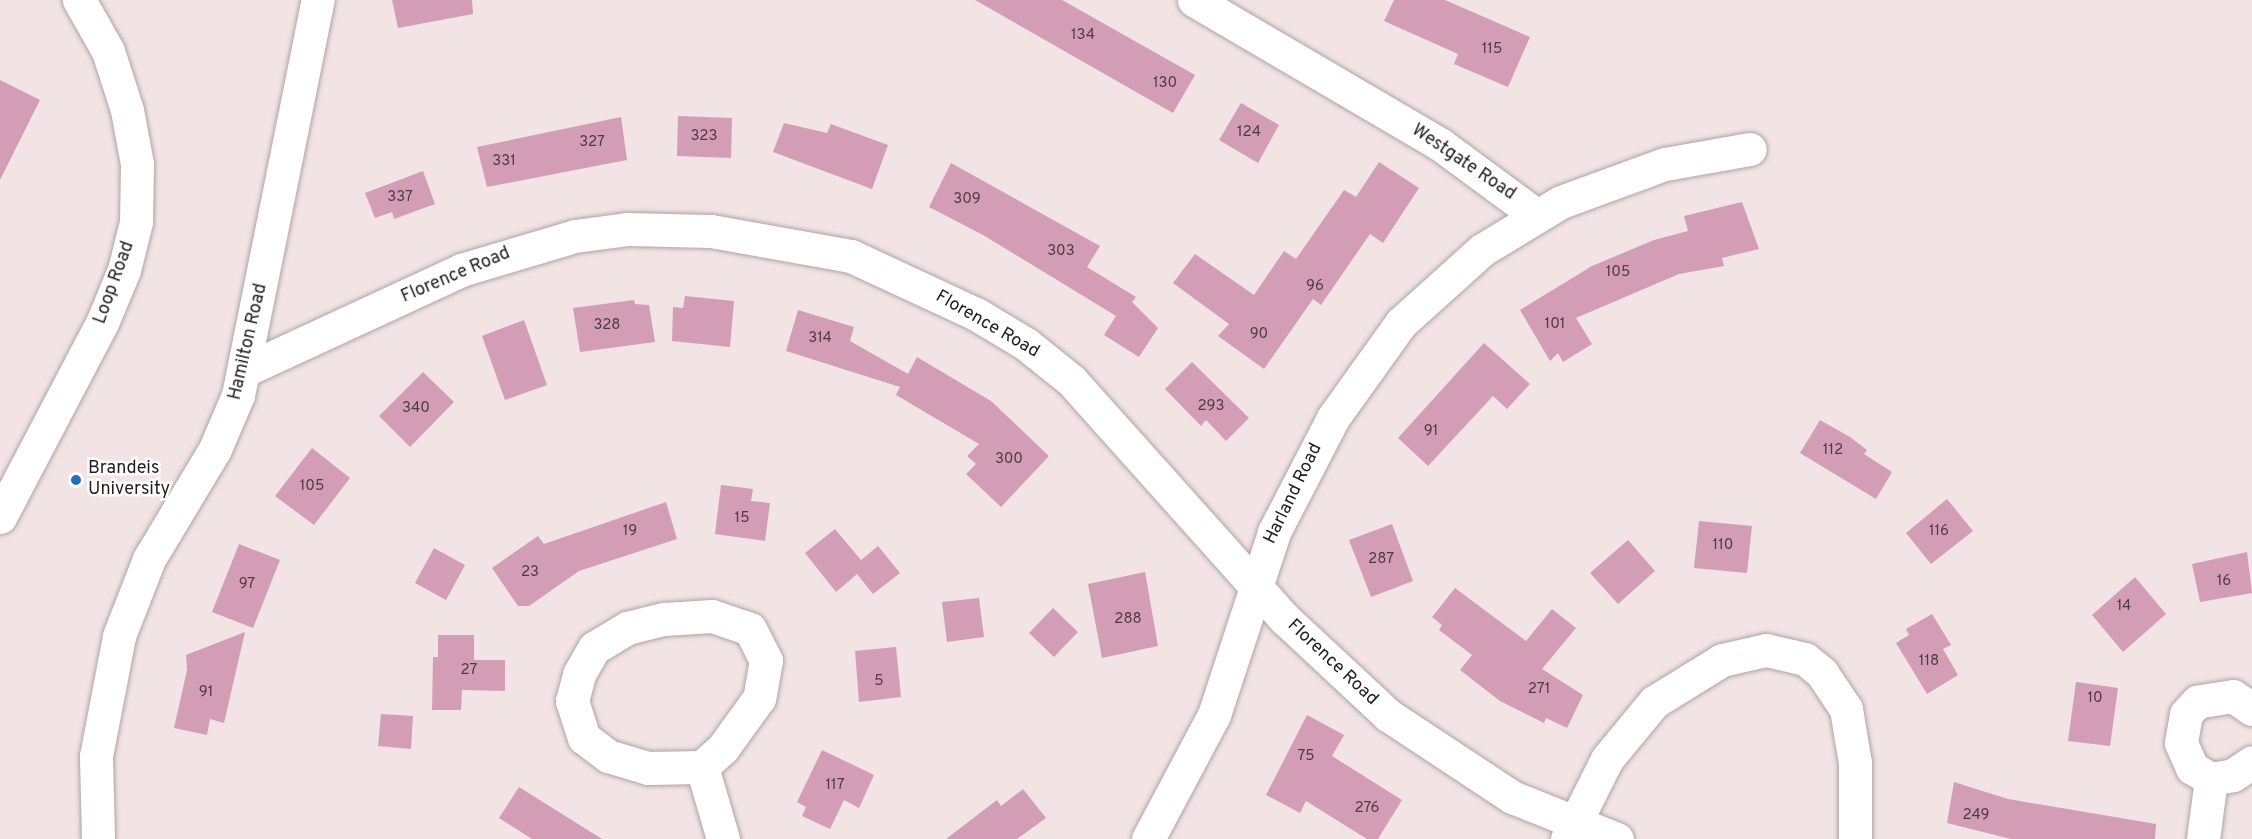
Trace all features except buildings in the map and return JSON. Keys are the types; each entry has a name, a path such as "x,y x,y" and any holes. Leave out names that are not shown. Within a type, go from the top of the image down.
{"street":[{"name":"Loop Road","path":"0,517 102,323 124,270 136,222 137,164 127,110 108,51 79,0"},
{"name":"Hamilton Road","path":"98,839 96,756 119,636 162,533 224,432 245,370 318,0"},
{"name":"Westgate Road","path":"1194,0 1441,145 1536,214"},
{"path":"1536,214 1635,172 1750,149"},
{"name":"Harland Road","path":"1148,839 1214,715 1254,585 1312,456 1376,355 1440,285 1500,236 1536,214"},
{"name":"Florence Road","path":"245,370 461,270 552,241 652,228 739,233 823,248 951,301 1051,363 1108,417 1254,585 1343,676 1434,749 1570,832 1617,839"},
{"path":"712,616 750,629 764,650 765,682 739,730 702,767 630,764 608,756 584,738 572,701 594,648 627,628 664,619 712,616"},
{"path":"1570,832 1607,759 1654,702 1722,660 1767,650 1805,659 1837,690 1846,709 1855,763 1855,839"},
{"path":"2252,709 2233,696 2214,696 2197,702 2186,714 2183,756 2211,779 2233,775 2252,762"},
{"path":"702,767 723,839"},
{"path":"2203,839 2211,779"}],"place":[{"name":"Brandeis University","path":"76,480"}]}
